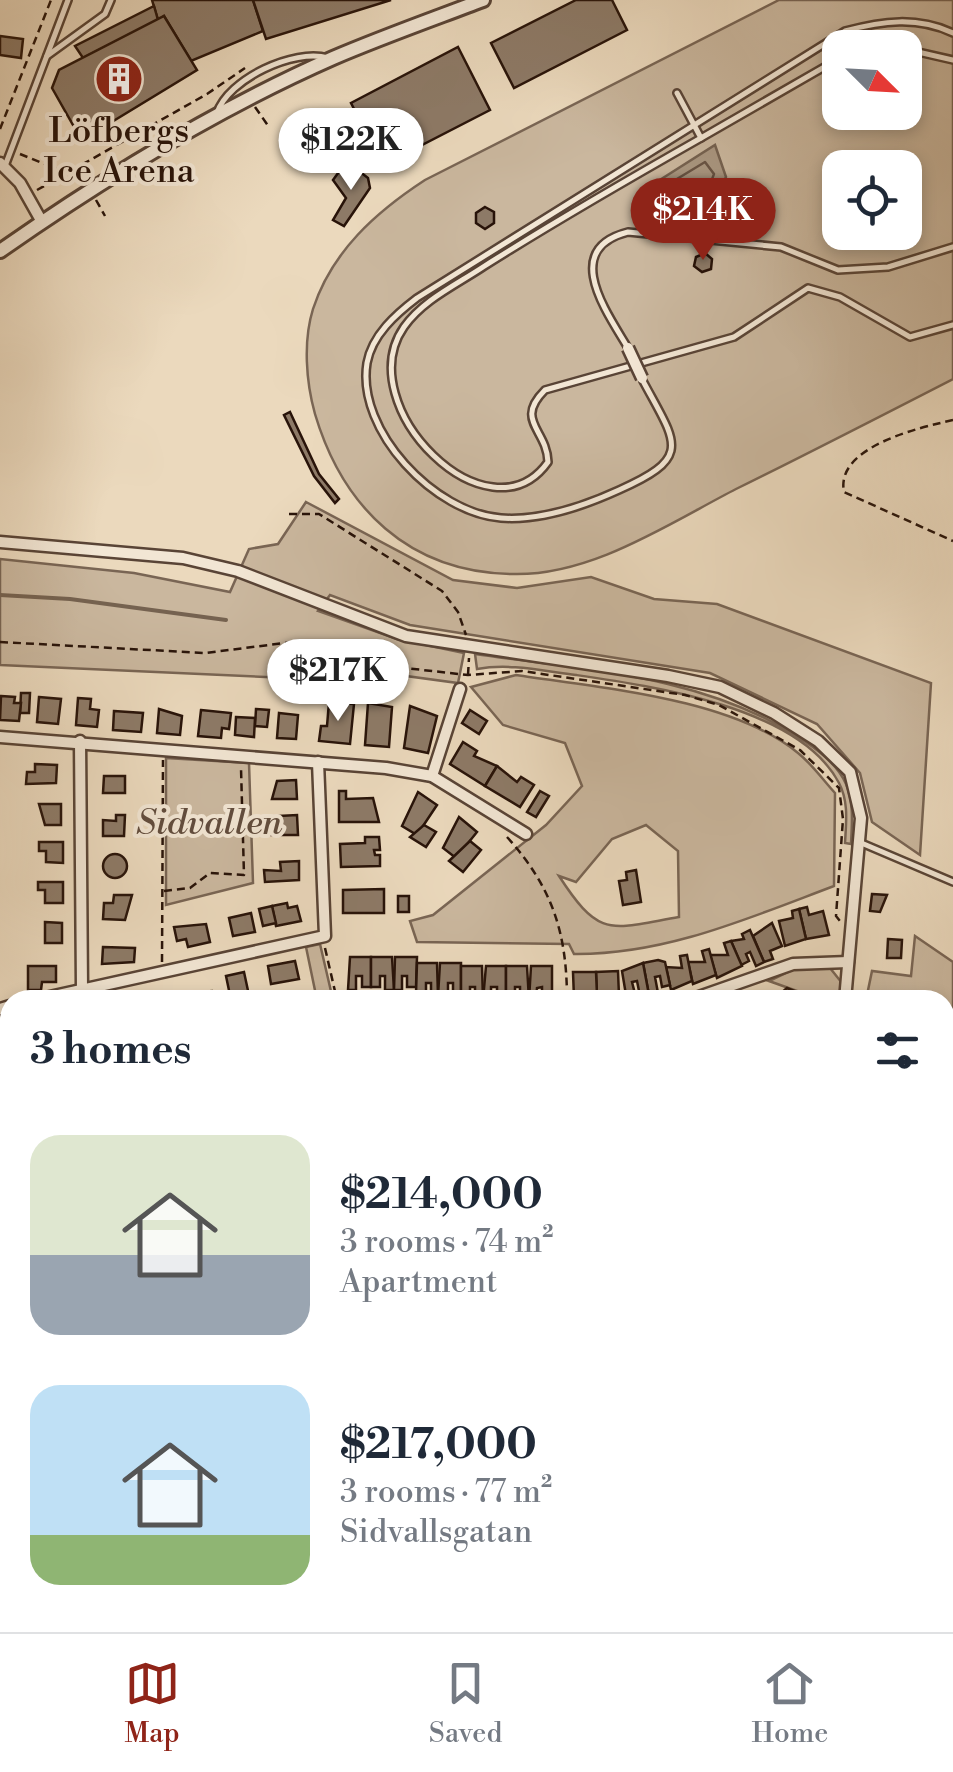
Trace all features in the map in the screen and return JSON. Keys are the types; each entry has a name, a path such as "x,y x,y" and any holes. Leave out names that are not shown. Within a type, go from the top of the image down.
{"street":[{"path":"0,251 215,119 331,59 483,0"},
{"path":"2,164 42,222"},
{"path":"628,348 642,378"},
{"path":"0,542 183,558 238,571 406,636 720,687 774,713 818,741 850,772 861,818 846,990"},
{"path":"432,776 460,689"},
{"path":"0,737 318,762 432,776 526,834"},
{"path":"80,742 82,989"},
{"path":"78,990 322,937 318,762"},
{"path":"719,990 793,964 848,962"}],"lane":[{"path":"2,164 68,0"},
{"path":"44,57 78,37 105,14 111,0"},
{"path":"642,378 672,435 672,451 658,473 555,513 500,518 446,498 400,461 370,401 366,364 372,346 403,309 845,31 900,21 935,24 953,33"},
{"path":"922,53 953,60"},
{"path":"215,119 222,96 242,80 266,68 319,56 331,59"},
{"path":"822,68 512,249 426,304 395,342 392,388 403,414 435,460 477,484 497,487 532,477 548,462 548,450 531,420 533,403 545,390 734,337 808,288 840,297 910,337 953,326"},
{"path":"678,93 701,138"},
{"path":"628,348 601,301 592,275 598,247 609,237 628,232 780,247 838,270 908,262 953,247"},
{"path":"859,842 953,882"}],"path":[{"path":"0,129 50,0"},
{"path":"10,150 65,172"},
{"path":"76,168 83,180"},
{"path":"97,202 106,216"},
{"path":"953,420 907,430 847,464 841,478 844,492 953,541"},
{"path":"289,514 319,514 442,591 458,612 469,646 468,675 460,689"},
{"path":"0,642 205,653 300,641 387,666 468,675 522,670 684,695 750,719 818,764 840,788 843,819 836,916 852,923"},
{"path":"162,971 164,749"},
{"path":"162,892 190,888 210,873 244,874 240,756"},
{"path":"487,812 536,869 567,958 567,990"},
{"path":"322,937 335,990"}],"green space":[{"path":"779,0 953,0 953,379 599,558 541,573 511,574 441,561 385,528 343,478 315,414 309,389 308,334 313,309 332,269 358,235 425,180"},
{"path":"306,502 453,580 517,588 591,577 654,599 717,604 931,683 920,855 872,822 860,773 817,724 710,673 410,625 330,595 318,611 397,639 464,653 458,683 310,663 310,679 0,665 0,559 134,573 230,592 249,549 278,544"},
{"path":"475,654 641,678 682,687 760,716 804,741 837,769 850,798 851,844 845,843 846,805 839,783 819,757 792,736 758,718 644,686 526,668 477,669"},
{"path":"516,675 624,691 701,708 770,734 803,757 835,793 834,886 706,932 608,953 574,954 569,944 417,942 410,921 433,915 546,825 582,786 565,743 503,725 471,687","holes":["646,825 678,851 679,917 636,925 608,925 585,911 559,876 576,882 612,839"]},
{"name":"Sidvallen","path":"166,758 249,763 253,883 166,905"},
{"path":"915,936 953,962 953,990 868,990 872,971 911,976"},
{"path":"320,944 331,990 315,990 306,947"},
{"path":"796,968 830,968 842,983 840,990 794,990 769,981"}],"water":[{"path":"715,145 726,177 721,186 702,206 666,216 644,190"}],"building":[{"path":"152,0 253,0 263,31 191,61 164,16 158,20"},
{"path":"253,0 391,0 266,39"},
{"path":"576,0 612,0 627,30 514,88 491,43"},
{"path":"154,6 158,20 83,58 75,46"},
{"name":"Löfbergs Ice Arena","path":"164,16 197,70 92,134 77,132 52,88 59,70"},
{"path":"0,36 23,39 21,58 0,55"},
{"path":"458,47 490,110 383,165 351,103"},
{"path":"341,169 348,174 359,171 368,178 370,188 344,226 333,220 346,198 333,180"},
{"path":"485,207 494,212 494,223 485,229 476,223 476,213"},
{"path":"705,253 712,259 711,269 702,272 694,266 696,257"},
{"path":"290,412 319,474 339,499 335,503 314,476 284,415"},
{"path":"21,693 30,693 29,713 20,713"},
{"path":"1,696 15,697 14,703 21,703 19,721 0,720"},
{"path":"39,697 61,699 58,724 37,722"},
{"path":"78,698 91,699 90,709 99,710 97,727 76,725"},
{"path":"329,702 354,704 350,744 319,741 321,726 327,726"},
{"path":"368,703 392,707 389,747 365,745"},
{"path":"410,706 437,716 428,753 404,748"},
{"path":"159,709 182,716 180,735 157,733"},
{"path":"256,709 269,710 267,727 255,726"},
{"path":"201,710 231,713 229,729 222,728 221,738 198,736"},
{"path":"470,710 487,721 479,734 462,723"},
{"path":"114,711 143,713 141,732 113,730"},
{"path":"279,713 298,715 296,739 277,738"},
{"path":"236,717 255,718 254,737 235,735"},
{"path":"463,742 477,751 474,756 497,766 485,786 450,764"},
{"path":"35,764 57,765 56,783 26,784 27,772 35,772"},
{"path":"497,766 517,782 521,777 534,785 520,807 485,786"},
{"path":"104,776 125,776 125,793 103,793"},
{"path":"296,780 297,799 272,799 277,781"},
{"path":"339,791 346,791 346,799 373,798 379,822 339,822"},
{"path":"540,791 549,796 536,817 527,812"},
{"path":"418,792 437,805 417,835 402,826"},
{"path":"39,804 61,804 61,825 45,825"},
{"path":"116,815 125,815 124,836 103,836 103,820 116,821"},
{"path":"297,815 298,835 265,835 265,823 279,822 279,816"},
{"path":"459,817 477,832 456,858 443,848"},
{"path":"424,825 436,832 426,847 410,837"},
{"path":"365,837 379,837 380,850 374,850 375,855 380,855 380,866 341,867 340,844 365,843"},
{"path":"470,841 481,850 463,872 449,861"},
{"path":"39,842 63,842 63,863 46,862 46,851 39,851"},
{"path":"115,854 124,857 124,875 115,878 106,875 103,866 106,857"},
{"path":"299,861 299,880 265,882 264,870 281,871 280,862"},
{"path":"636,870 641,902 623,905 619,881 627,880 626,872"},
{"path":"38,882 63,882 63,903 45,903 45,890 38,890"},
{"path":"384,889 384,913 343,913 343,890"},
{"path":"872,894 887,895 880,912 870,911"},
{"path":"114,895 132,895 125,920 103,919 104,903 113,903"},
{"path":"398,896 409,896 409,912 398,912"},
{"path":"287,903 288,908 297,906 301,921 276,926 272,906"},
{"path":"272,906 276,923 263,926 259,909"},
{"path":"807,907 809,915 823,911 829,935 806,939 799,909"},
{"path":"799,909 806,939 785,946 779,921 793,918 792,911"},
{"path":"251,913 255,932 233,936 229,918"},
{"path":"45,922 62,923 62,943 45,943"},
{"path":"772,923 782,946 770,951 773,959 764,962 753,936"},
{"path":"206,924 210,942 188,947 186,939 177,941 174,927"},
{"path":"750,930 764,962 756,966 750,952 746,954 749,961 741,965 731,941 744,939 742,934"},
{"path":"888,939 902,940 901,958 887,958"},
{"path":"731,941 742,966 717,978 710,955 728,955 724,943"},
{"path":"103,947 135,948 134,962 102,964"},
{"path":"709,949 716,975 693,984 688,962 705,962 702,951"},
{"path":"687,955 692,981 671,990 666,967 682,968 680,956"},
{"path":"350,957 371,957 371,987 362,987 362,976 356,976 356,990 348,990"},
{"path":"371,957 392,957 394,990 385,990 385,976 380,976 380,987 371,987"},
{"path":"395,957 417,957 416,987 407,987 407,976 402,976 402,990 394,990"},
{"path":"295,961 299,979 271,984 268,966"},
{"path":"665,962 670,985 662,987 660,976 655,977 657,990 648,990 643,963"},
{"path":"417,963 437,963 438,990 431,990 431,983 426,983 426,990 416,990"},
{"path":"440,963 461,963 461,990 453,990 453,983 448,983 448,990 438,990"},
{"path":"643,963 648,990 639,990 637,981 632,982 634,990 625,990 622,971"},
{"path":"28,966 56,966 56,982 42,982 41,990 28,990"},
{"path":"461,966 482,966 483,990 461,990"},
{"path":"486,966 506,966 506,990 484,990"},
{"path":"506,966 527,966 528,990 506,990"},
{"path":"531,966 552,966 552,990 530,990"},
{"path":"618,971 619,990 597,990 596,972"},
{"path":"244,972 248,990 229,990 226,976"},
{"path":"573,972 596,972 597,990 574,990"}],"waterway":[{"path":"0,595 70,599 226,620"}],"place":[{"name":"Löfbergs Ice Arena","path":"119,79"}]}
